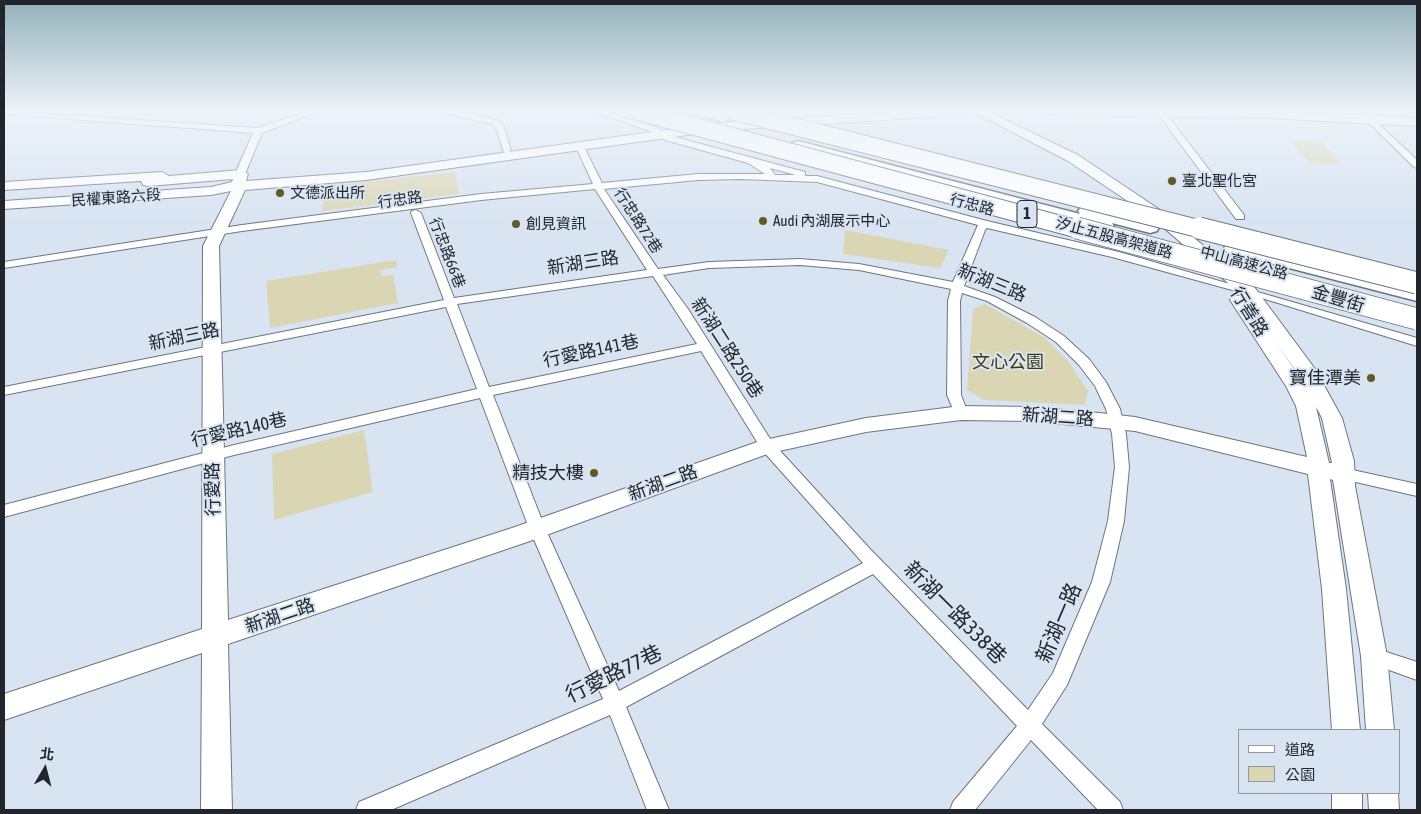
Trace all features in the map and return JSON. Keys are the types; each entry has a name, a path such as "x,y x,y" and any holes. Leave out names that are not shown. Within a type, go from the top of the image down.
{"highway":[{"name":"汐止五股高架道路","path":"779,149 1417,319"},
{"name":"中山高速公路","path":"811,149 1417,308"},
{"name":"中山高速公路","path":"869,149 1150,227 1417,295"},
{"name":"汐止五股高架道路","path":"870,149 1417,284"}],"main road":[{"name":"民權東路六段","path":"95,189 216,185 359,170 522,149"},
{"name":"民權東路六段","path":"4,186 173,175 236,183 366,176 565,149"},
{"path":"1055,149 1073,158 1127,193 1237,286"},
{"name":"民權東路六段","path":"95,189 191,177"},
{"name":"民權東路六段","path":"4,205 211,191 236,183"},
{"name":"行愛路","path":"217,810 211,246 224,224 236,183"},
{"path":"4,192 95,189"},
{"path":"4,198 95,189"},
{"name":"行善路","path":"1237,286 1306,406 1318,454 1334,589 1346,729"},
{"name":"行善路","path":"1237,286 1308,373 1332,418 1343,461 1374,656 1380,729"},
{"name":"新湖二路","path":"4,707 187,645 215,638 538,528 767,446 866,425 961,413 1032,414 1117,422 1344,474"},
{"path":"1347,794 1347,810"},
{"path":"1383,794 1384,810"}],"street":[{"path":"236,183 250,149"},
{"name":"行忠路72巷","path":"581,149 600,188 648,264 655,271"},
{"path":"708,149 817,179"},
{"path":"1189,149 1240,217"},
{"path":"1400,149 1417,166"},
{"path":"740,176 753,168 751,161"},
{"path":"751,161 765,168 773,178"},
{"name":"行忠路","path":"4,265 216,236 415,205 740,176 817,179 985,224 1115,254 1237,286"},
{"name":"行忠路","path":"4,274 216,236 416,213 600,188 773,178"},
{"name":"行忠路66巷","path":"416,213 538,528 615,702 658,810"},
{"path":"961,413 954,395 954,300 956,287 980,230 985,224"},
{"name":"新湖三路","path":"4,391 450,302 655,271 742,262 800,262 900,274 956,287 991,299 1031,320 1060,339 1084,362 1101,385 1112,406 1117,422"},
{"name":"新湖二路250巷","path":"655,271 705,346 767,446"},
{"name":"金豐街","path":"1237,286 1417,342"},
{"name":"行愛路141巷","path":"485,393 705,346"},
{"name":"行愛路140巷","path":"4,512 213,455 485,393"},
{"name":"新湖一路","path":"961,810 1030,724 1060,679 1101,582 1116,522 1122,467 1117,422"},
{"name":"新湖一路338巷","path":"767,446 875,565 1112,810"},
{"path":"1344,474 1417,490"},
{"name":"行愛路77巷","path":"367,810 615,702 875,565"},
{"path":"1374,656 1417,671"}],"green space":[{"path":"1297,149 1328,149 1342,164 1310,163"},
{"path":"455,172 459,194 322,211 328,186"},
{"path":"845,230 949,250 940,268 843,254"},
{"path":"396,260 397,267 381,270 381,276 393,275 398,303 270,328 266,281"},
{"name":"文心公園","path":"985,304 1045,338 1068,361 1088,391 1085,405 984,400 967,390 973,309"},
{"path":"364,430 373,492 274,520 272,454"}],"place":[{"name":"臺北聖化宮","path":"1172,181"},
{"name":"文德派出所","path":"280,193"},
{"name":"Audi 內湖展示中心","path":"763,221"},
{"name":"創見資訊","path":"516,224"},
{"name":"寶佳潭美","path":"1371,378"},
{"name":"精技大樓","path":"594,473"}]}
